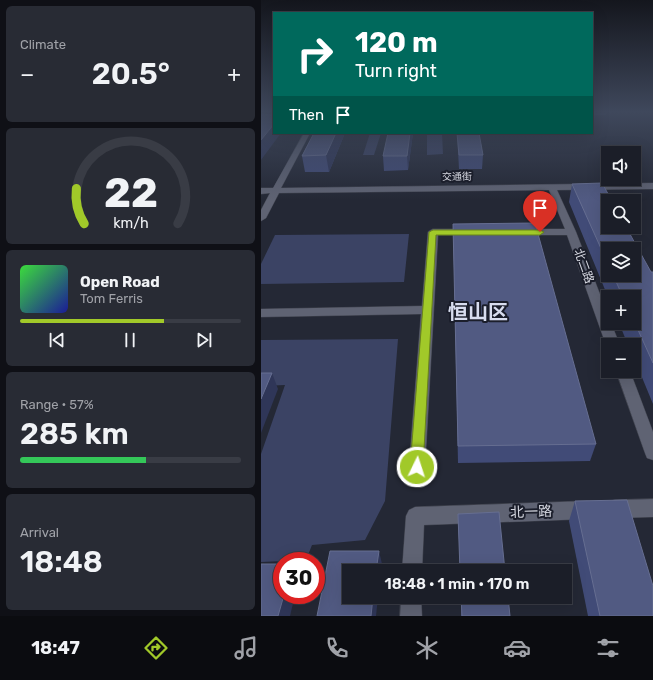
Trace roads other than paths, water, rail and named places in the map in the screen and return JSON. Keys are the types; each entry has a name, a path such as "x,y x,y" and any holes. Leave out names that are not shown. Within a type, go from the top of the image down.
{"street":[{"path":"261,218 302,142"},
{"name":"交通街","path":"261,191 653,186"},
{"name":"北二路","path":"552,187 571,232 610,338"},
{"path":"417,467 433,232 479,232"},
{"path":"510,232 571,232"},
{"path":"261,313 427,310"},
{"path":"626,378 653,453"},
{"name":"北一路","path":"412,564 415,516 653,508"},
{"path":"411,604 411,616"}],"district":[{"name":"恒山区","path":"478,312"}]}
